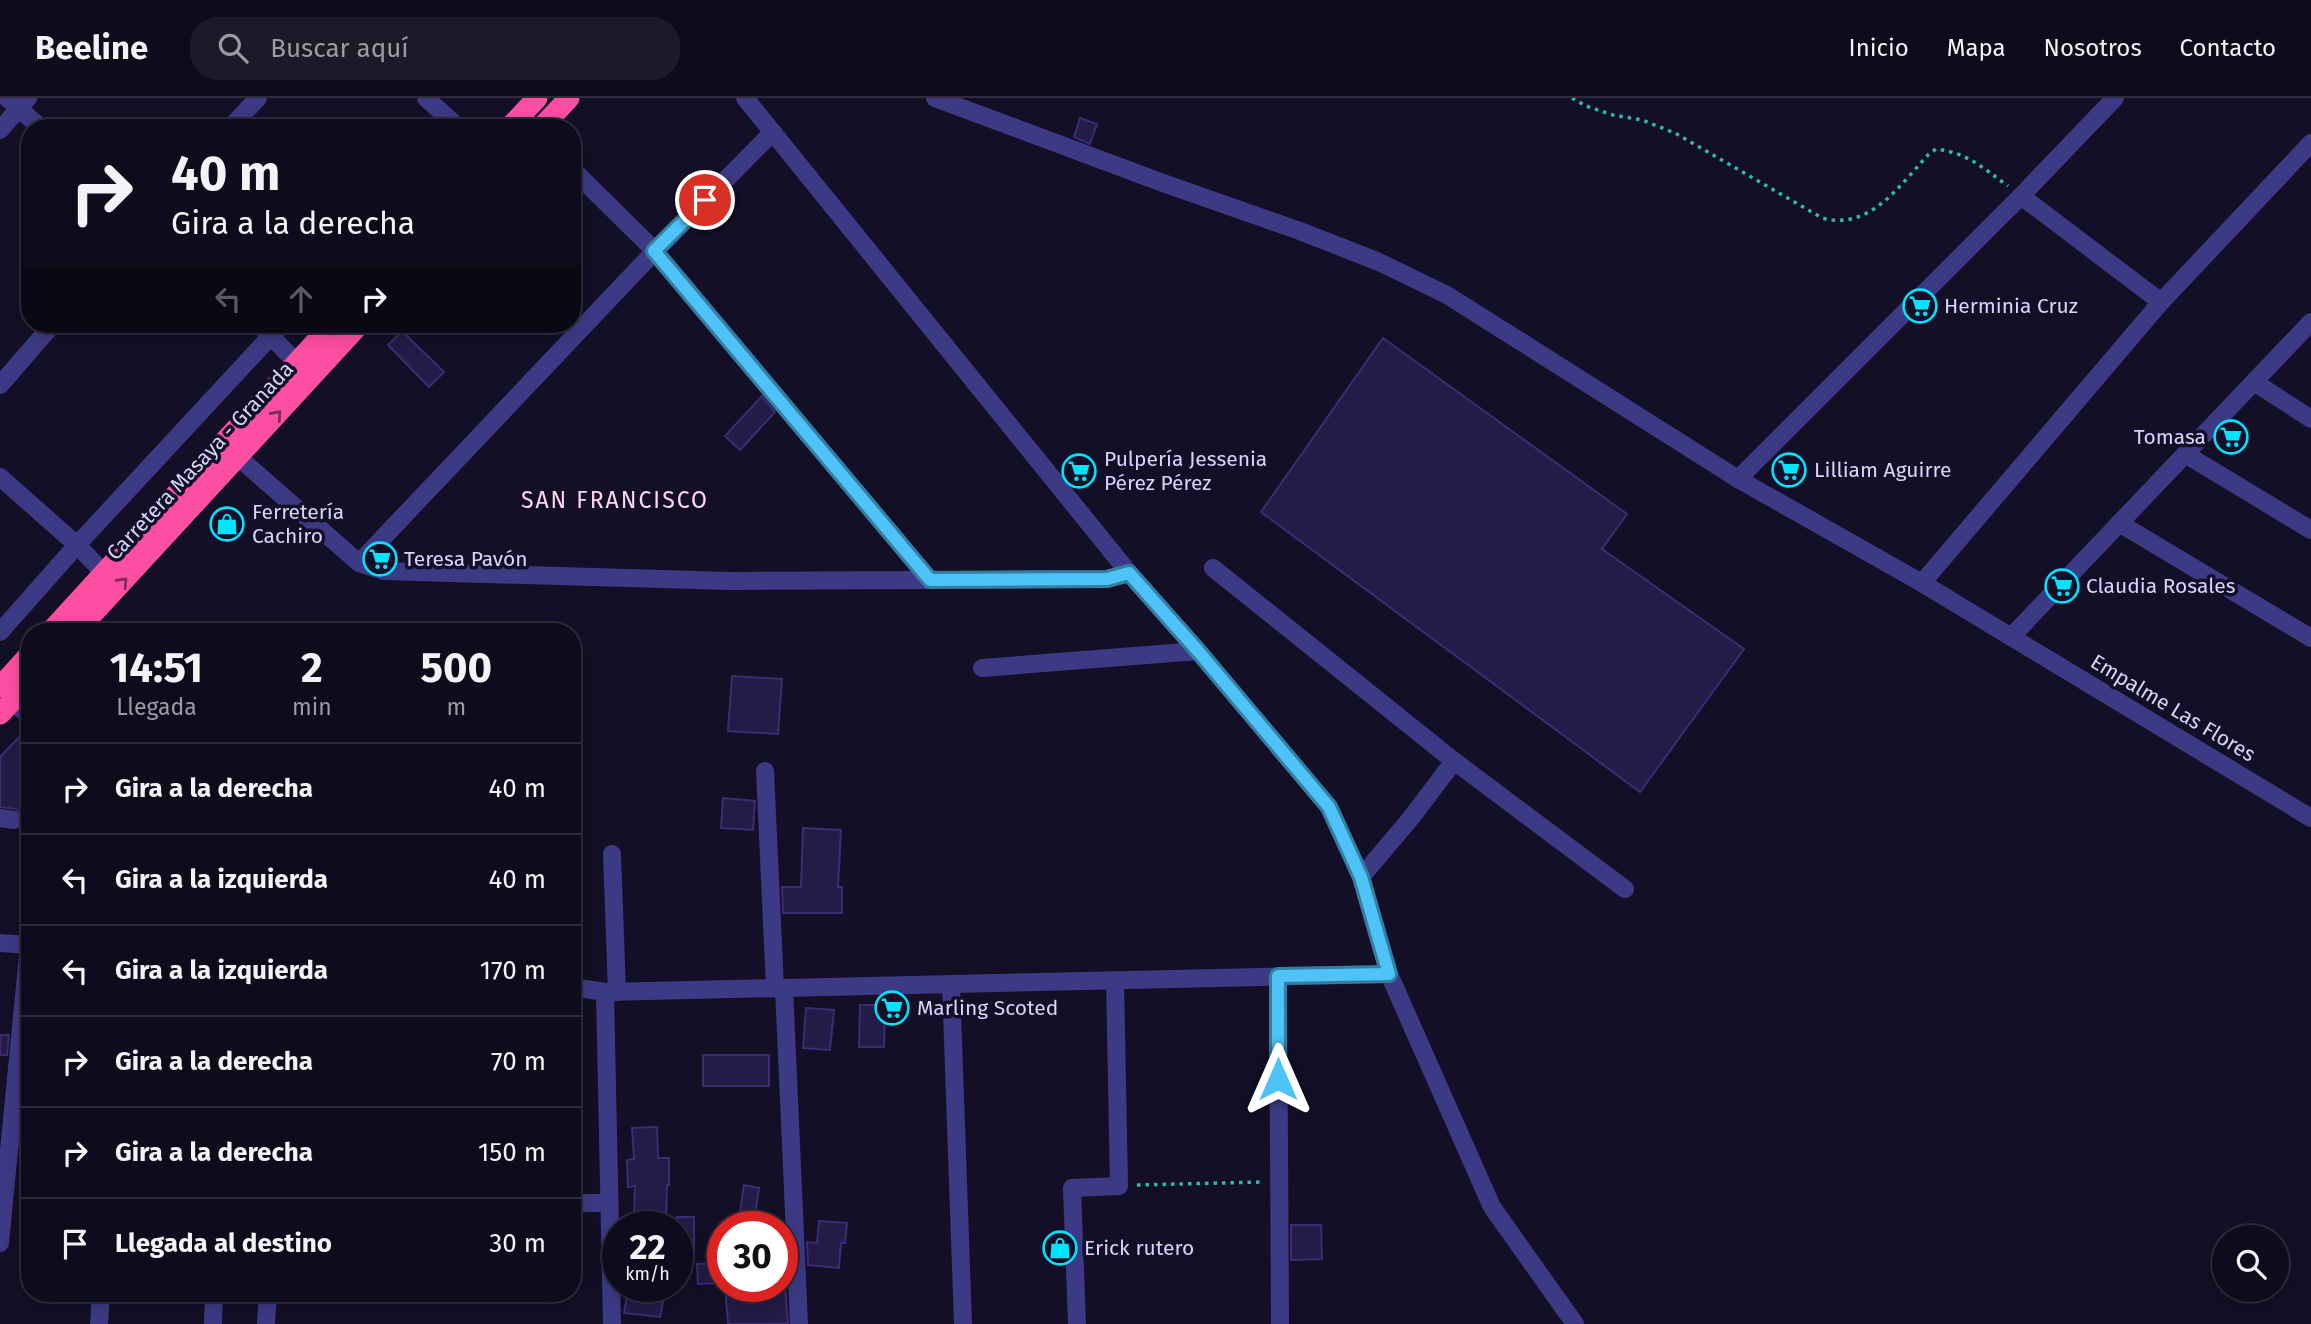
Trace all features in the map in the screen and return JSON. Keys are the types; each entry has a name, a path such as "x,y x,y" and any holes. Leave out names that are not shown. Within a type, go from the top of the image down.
{"highway":[{"path":"517,119 537,98"},
{"path":"549,119 569,98"},
{"name":"Carretera Masaya - Granada","path":"58,623 324,333"},
{"name":"Carretera Masaya - Granada","path":"84,623 352,333"},
{"path":"3,701 21,670"},
{"path":"3,701 21,688"}],"street":[{"path":"238,119 258,98"},
{"path":"426,98 448,119"},
{"path":"744,98 1129,573 1329,807 1361,877 1389,974 1492,1207 1575,1324"},
{"name":"Empalme Las Flores","path":"934,98 1379,262 1447,295 1738,479 1923,583 2311,818"},
{"path":"1738,479 2021,196 2115,98"},
{"path":"0,130 18,101 33,119"},
{"path":"581,328 773,132"},
{"path":"1923,583 2161,302 2311,143"},
{"path":"581,178 654,251 930,580"},
{"path":"2021,196 2161,302"},
{"path":"2011,638 2311,322"},
{"path":"0,385 45,333"},
{"path":"0,632 267,333"},
{"path":"275,333 296,363"},
{"path":"359,564 577,333"},
{"path":"2254,382 2311,419"},
{"path":"2185,454 2311,530"},
{"path":"239,457 359,564 384,571 730,581 1107,579 1129,573"},
{"path":"0,477 77,545 103,572"},
{"path":"2119,523 2311,638"},
{"path":"1213,568 1454,761 1625,888"},
{"path":"982,667 1198,651"},
{"path":"3,701 21,710"},
{"path":"1361,877 1454,761"},
{"path":"765,771 799,1324"},
{"path":"612,854 609,1203 612,1324"},
{"path":"0,943 21,944"},
{"path":"581,988 611,992 1389,974"},
{"path":"1278,976 1280,1324"},
{"path":"1077,1324 1072,1188 1119,1186 1115,980"},
{"path":"951,984 963,1324"},
{"path":"0,1243 21,1027"},
{"path":"581,1203 609,1203"},
{"path":"99,1324 100,1302"},
{"path":"213,1324 214,1302"},
{"path":"266,1324 267,1302"}],"path":[{"path":"1572,98 1586,106 1613,115 1642,120 1675,133 1822,218 1836,222 1868,213 1883,203 1936,149 1954,151 1968,157 2021,196"},
{"path":"1119,1186 1279,1181"}],"building":[{"path":"1080,118 1097,124 1090,144 1074,137"},
{"path":"400,333 404,333 444,372 429,387 388,345"},
{"path":"1383,338 1627,514 1602,549 1744,649 1640,792 1261,512"},
{"path":"762,396 775,412 740,450 725,436"},
{"path":"732,676 782,679 778,734 728,731"},
{"path":"21,735 21,813 16,809 0,807 0,757"},
{"path":"723,798 755,801 753,830 721,828"},
{"path":"803,828 841,830 838,887 842,887 842,913 783,913 782,887 801,887"},
{"path":"860,1005 885,1005 884,1047 859,1047"},
{"path":"806,1008 834,1010 830,1050 803,1048"},
{"path":"0,1035 9,1035 7,1055 0,1055"},
{"path":"703,1055 769,1055 769,1086 703,1086"},
{"path":"657,1127 658,1158 669,1158 666,1211 634,1211 635,1186 628,1187 627,1160 634,1159 632,1128"},
{"path":"744,1185 759,1188 756,1211 740,1211"},
{"path":"693,1217 694,1217 693,1252"},
{"path":"819,1221 847,1223 845,1243 841,1243 839,1268 808,1265 807,1242 817,1243"},
{"path":"1291,1225 1321,1225 1322,1259 1291,1260"},
{"path":"697,1264 707,1264 707,1284 698,1284"},
{"path":"626,1302 663,1302 660,1317 624,1313"},
{"path":"726,1302 786,1302 788,1324 728,1324"}],"place":[{"name":"Herminia Cruz","path":"1920,306"},
{"name":"Tomasa","path":"2231,437"},
{"name":"Lilliam Aguirre","path":"1789,470"},
{"name":"Pulpería Jessenia Pérez Pérez","path":"1079,471"},
{"name":"Ferretería Cachiro","path":"227,524"},
{"name":"Teresa Pavón","path":"380,559"},
{"name":"Claudia Rosales","path":"2062,586"},
{"name":"Marling Scoted","path":"892,1008"},
{"name":"Erick rutero","path":"1060,1248"}],"district":[{"name":"SAN FRANCISCO","path":"615,500"}],"route":[{"path":"705,200 654,251 930,580 1107,579 1129,573 1329,807 1361,877 1389,974 1278,976 1278,1079"}]}
